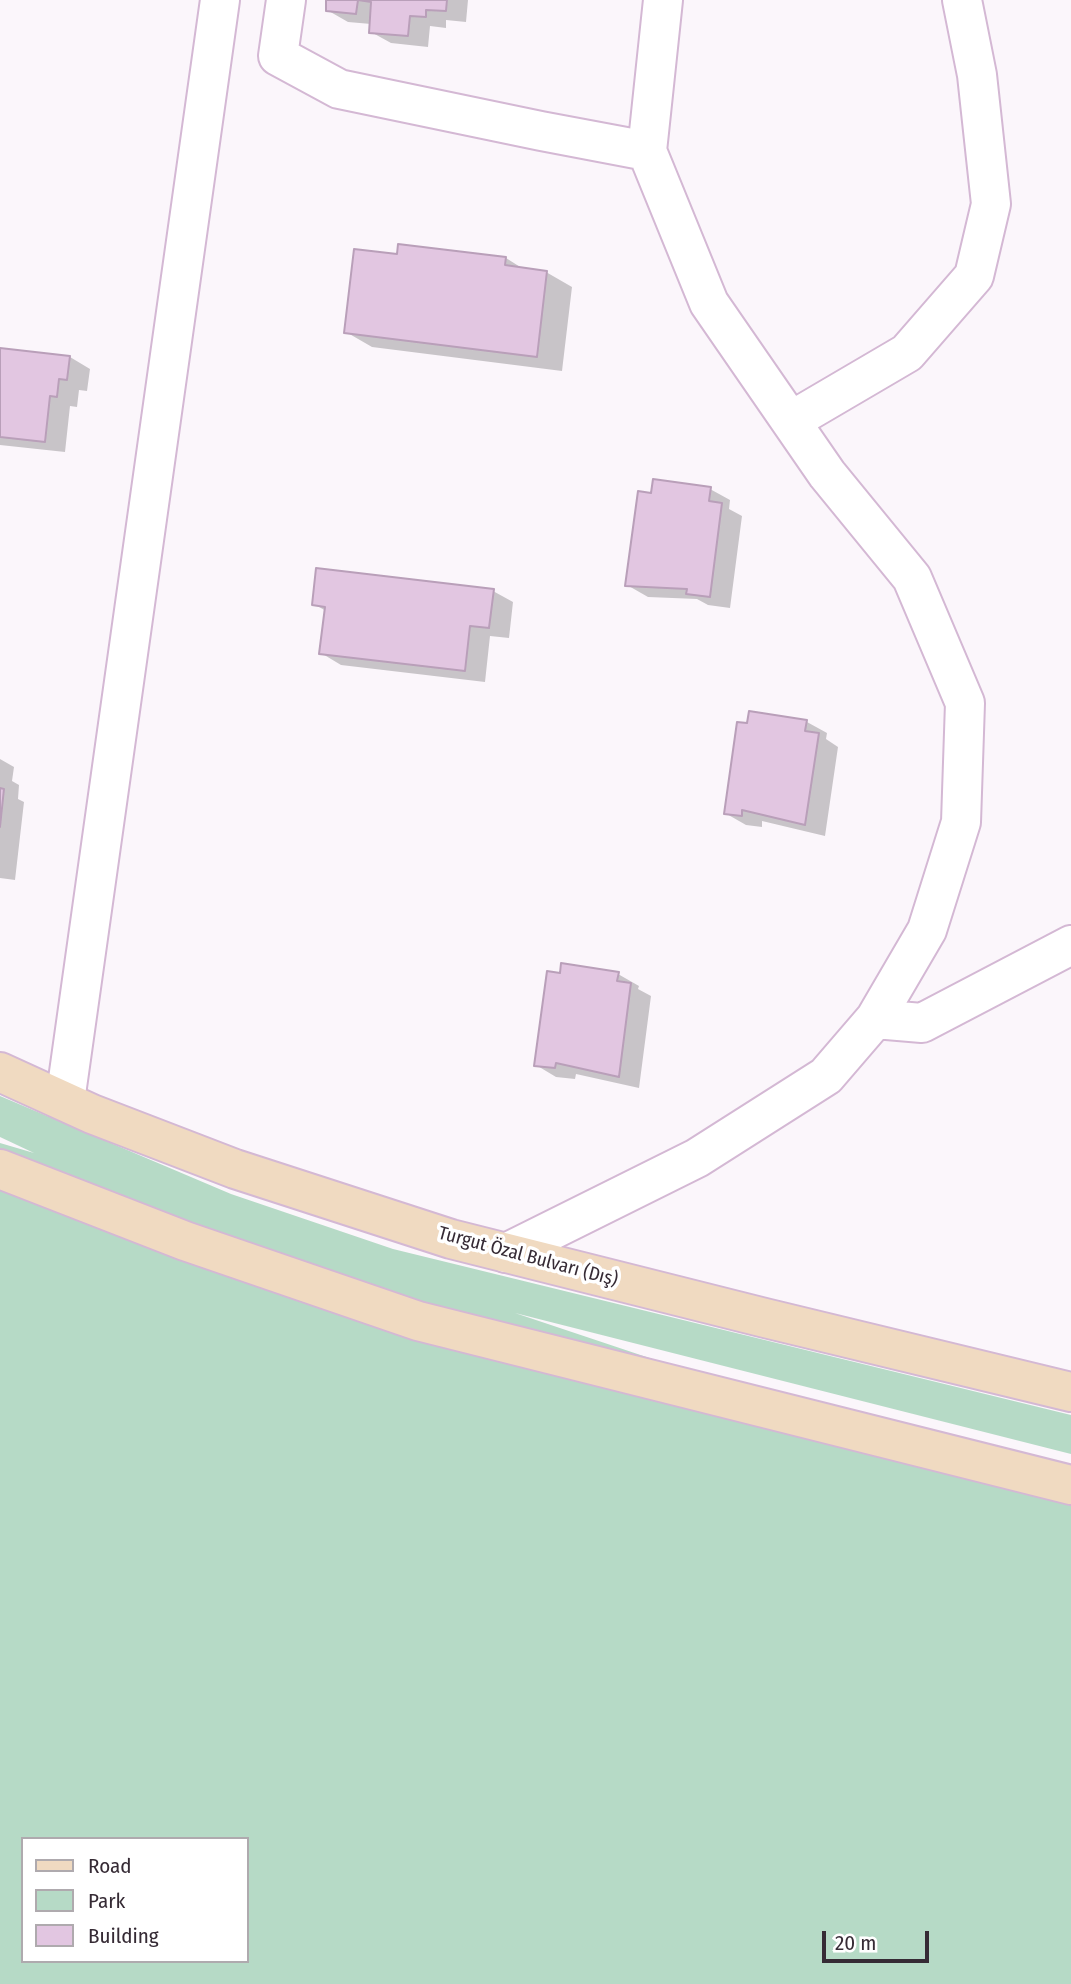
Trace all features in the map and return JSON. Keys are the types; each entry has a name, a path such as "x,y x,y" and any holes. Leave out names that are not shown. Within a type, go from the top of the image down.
{"main road":[{"name":"Turgut Özal Bulvarı (Dış)","path":"0,1072 92,1114 235,1169 452,1239 1071,1392"},
{"path":"0,1170 185,1241 418,1321 1071,1485"}],"street":[{"path":"65,1101 220,0"},
{"path":"286,0 278,55 339,89 647,151"},
{"path":"506,1253 697,1158 826,1076 875,1019 927,930 961,822 965,703 912,578 827,474 709,303 647,151 663,0"},
{"path":"791,421 907,353 974,276 991,204 977,75 962,0"},
{"path":"875,1019 922,1023 1071,945"}],"green space":[{"path":"0,1096 231,1194 393,1249 1071,1415 1071,1454 515,1313 772,1399 1071,1477 1071,1984 0,1984 0,1143 34,1153 0,1137"}],"building":[{"path":"326,0 358,0 356,14 326,11"},
{"path":"358,0 447,0 446,11 426,10 426,17 410,16 408,36 369,33 371,2"},
{"path":"398,244 506,257 505,265 547,271 537,357 344,333 354,249 397,254"},
{"path":"0,348 70,356 67,380 59,379 57,397 50,396 45,442 0,437"},
{"path":"653,479 711,487 709,501 722,503 710,597 686,594 687,589 625,586 638,491 651,493"},
{"path":"316,568 494,589 489,628 470,626 465,671 319,654 325,607 312,605"},
{"path":"749,711 807,720 805,731 819,733 805,825 742,810 742,816 724,814 737,722 747,723"},
{"path":"0,788 4,789 0,827"},
{"path":"561,963 619,972 617,981 631,983 619,1077 556,1063 555,1068 534,1066 547,971 560,973"}]}
